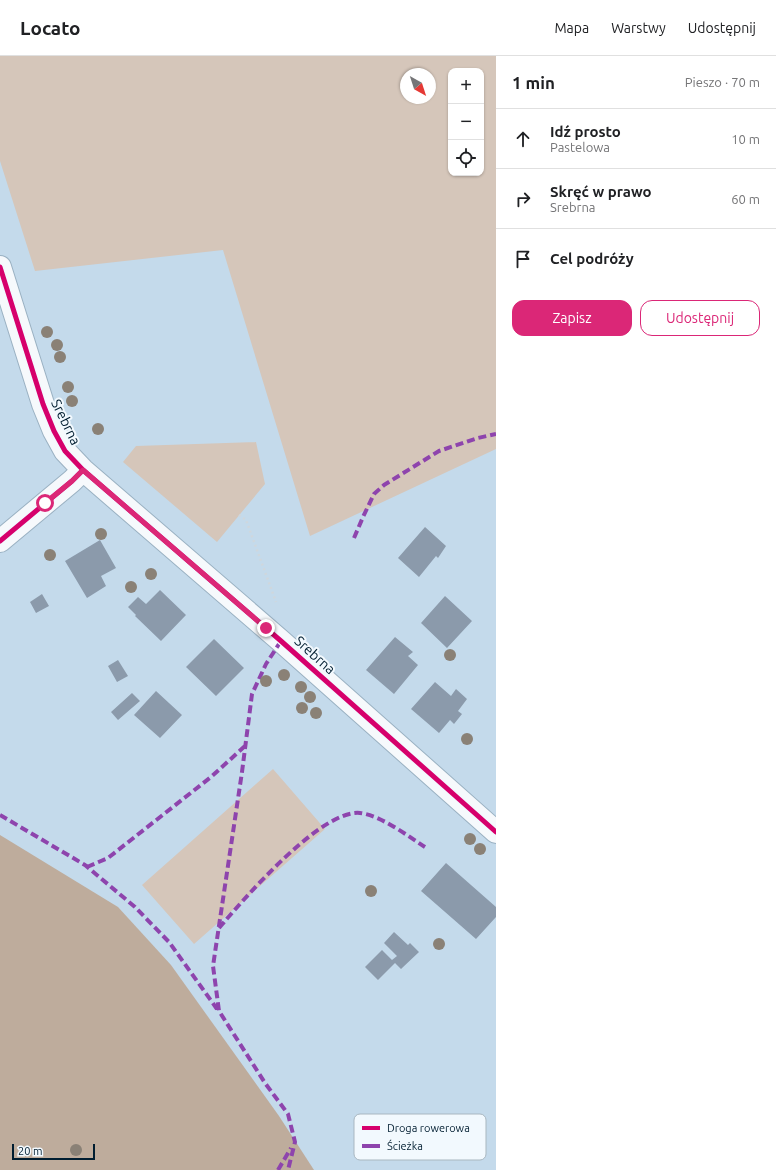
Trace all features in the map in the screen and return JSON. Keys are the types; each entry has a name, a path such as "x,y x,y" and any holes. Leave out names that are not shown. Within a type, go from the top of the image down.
{"street":[{"name":"Srebrna","path":"0,267 43,404 54,431 65,451 83,470 281,640 496,832"},
{"path":"0,541 72,481 83,470"}],"path":[{"path":"239,515 246,520 277,602"}],"shaded area":[{"path":"0,56 496,56 496,449 310,536 223,250 35,271 0,161"},
{"path":"256,442 265,484 217,542 123,462 136,446"},
{"path":"273,769 325,829 194,944 142,885"},
{"path":"0,835 118,907 171,965 279,1116 314,1170 0,1170"}],"building":[{"path":"425,527 446,546 438,558 436,556 419,577 398,558"},
{"path":"100,540 116,568 101,576 106,586 87,598 65,561"},
{"path":"160,590 186,615 161,641 135,616 136,615 128,607 138,597 146,604"},
{"path":"42,594 49,606 36,613 30,602"},
{"path":"445,596 472,621 447,648 421,623"},
{"path":"395,637 413,652 408,656 418,665 394,694 366,670"},
{"path":"214,639 244,668 216,696 186,667"},
{"path":"118,660 128,676 117,682 108,666"},
{"path":"435,682 451,696 456,689 467,699 458,711 462,714 454,724 450,720 439,733 411,709"},
{"path":"156,691 182,715 160,738 134,715"},
{"path":"132,693 140,701 118,720 111,712"},
{"path":"446,863 496,907 496,917 476,939 421,891"},
{"path":"394,932 408,945 410,943 419,952 401,969 395,963 378,980 365,967 382,950 392,960 397,956 384,943"}],"marked path":[{"path":"354,538 374,494 384,485 439,451 478,438 496,434"},
{"path":"281,641 266,664 252,694 213,966 219,1011 265,1083 288,1114 295,1142 288,1170"},
{"path":"87,867 108,858 211,777 245,746"},
{"path":"219,928 284,858 325,825 344,816 360,813 376,818 394,827 425,847"},
{"path":"0,815 85,865 135,907 169,942 217,1009"},
{"path":"278,1170 291,1148"}],"cycle path":[{"path":"0,267 43,404 54,431 65,451 83,470 281,641 496,832"},
{"path":"0,541 72,481 83,470"}],"route":[{"path":"45,503 83,470 266,628"}]}
